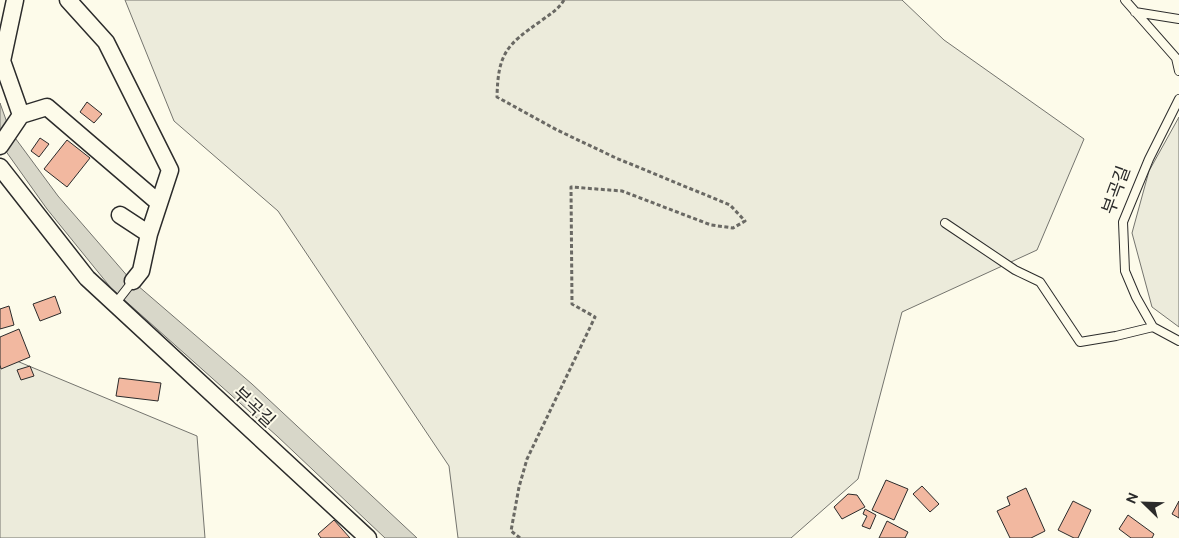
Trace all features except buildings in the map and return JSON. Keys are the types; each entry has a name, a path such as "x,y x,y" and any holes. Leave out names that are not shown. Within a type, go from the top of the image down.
{"street":[{"path":"15,0 2,61 21,115"},
{"path":"68,0 106,42 170,170 149,234 141,270 132,281"},
{"path":"0,146 21,115 47,107 159,203"},
{"name":"부곡길","path":"0,167 87,278 118,300 368,538"},
{"path":"120,215 149,234"}],"lane":[{"path":"1125,0 1176,58 1179,71"},
{"path":"1135,12 1179,18"},
{"name":"부곡길","path":"1153,327 1124,271 1123,222 1149,159 1179,99"},
{"path":"945,223 1015,270 1040,282 1080,342 1153,327 1179,341"},
{"path":"118,300 132,281"}],"path":[{"path":"520,538 511,531 518,487 527,460 595,317 572,304 571,187 622,191 711,225 733,228 744,221 730,204 616,158 557,130 497,97 498,74 504,52 524,32 559,8 564,0"}],"shaded area":[{"path":"125,0 902,0 944,40 1084,139 1037,250 902,312 858,479 791,538 458,538 449,466 278,211 174,121"},
{"path":"0,103 10,131 58,196 130,279 252,384 417,538 385,538 277,436 111,288 47,209 0,143"},
{"path":"1179,117 1179,327 1152,307 1132,233 1149,171"},
{"path":"0,354 197,436 205,538 0,538"}]}
